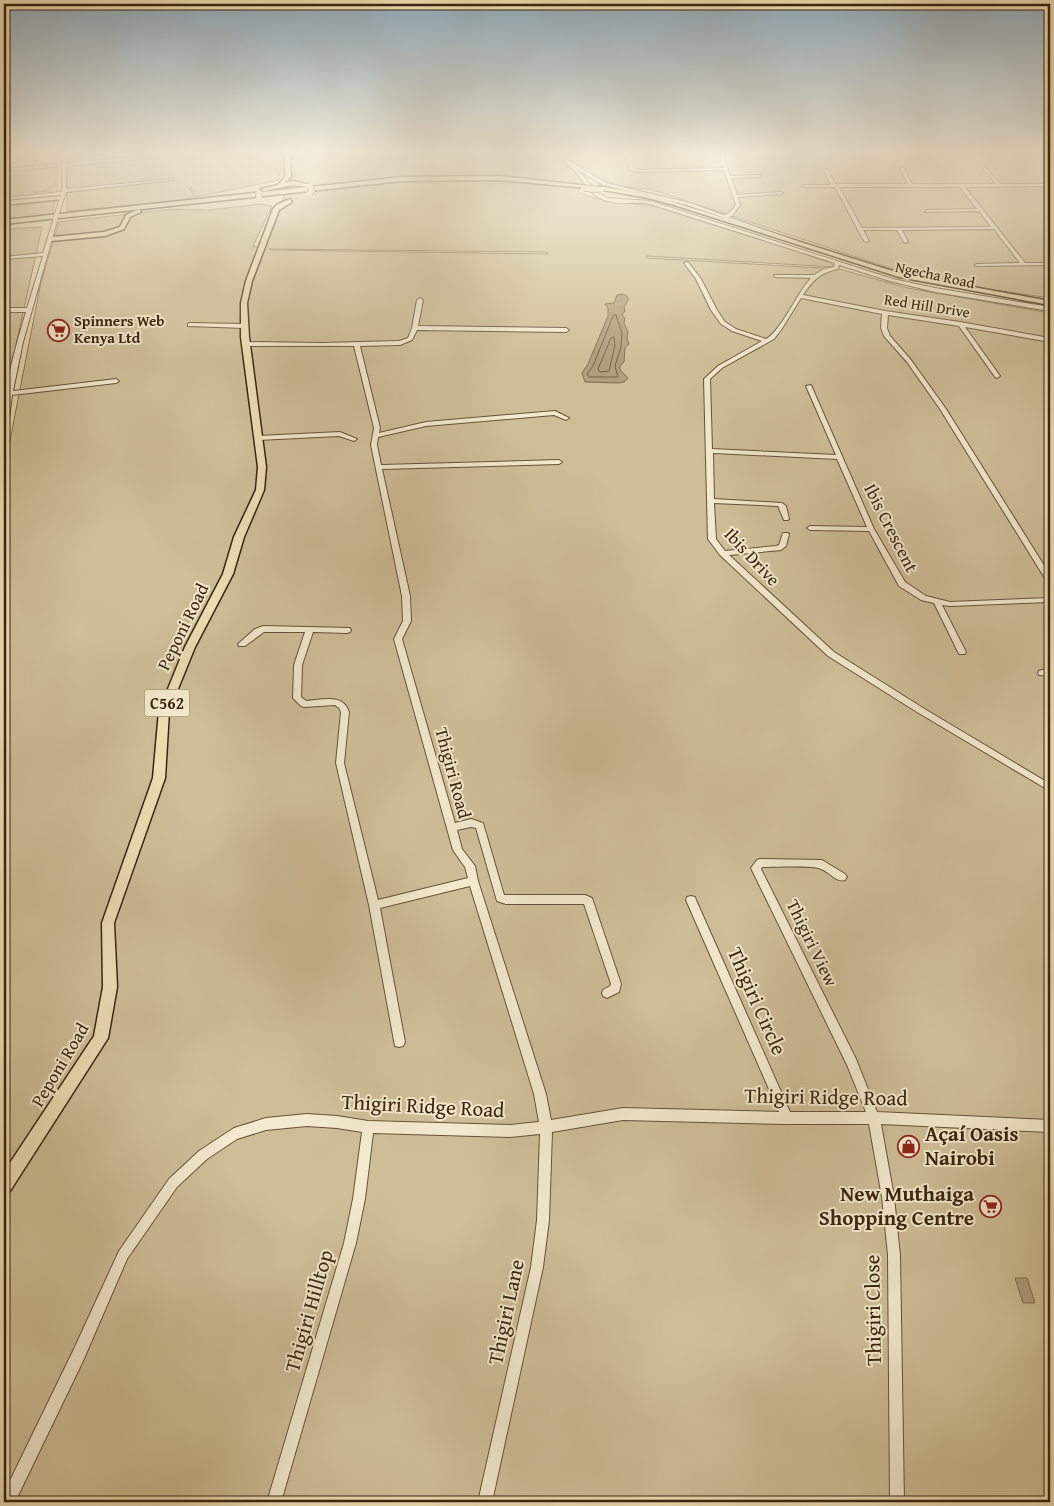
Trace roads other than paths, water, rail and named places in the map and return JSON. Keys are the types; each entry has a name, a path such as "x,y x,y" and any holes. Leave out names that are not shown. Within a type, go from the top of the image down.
{"main road":[{"path":"4,223 26,221"},
{"path":"51,239 112,232 122,228 121,221"},
{"name":"Peponi Road","path":"4,1185 101,1038 110,987 108,922 159,778 164,711 190,647 228,574 238,537 260,490 262,467 244,326 244,303 246,289 267,221"},
{"path":"719,221 780,242 915,283 1050,306"},
{"path":"726,221 908,278 1050,306"}],"street":[{"path":"4,435 10,393 29,310 55,221"},
{"path":"712,221 780,242 837,265"},
{"path":"739,221 800,244"},
{"path":"855,221 867,241"},
{"path":"990,221 1024,265"},
{"path":"859,229 995,228"},
{"path":"899,229 906,242"},
{"path":"4,258 44,254"},
{"path":"686,263 698,279 723,323 734,330 766,342"},
{"path":"977,265 1050,264"},
{"name":"Ngecha Road","path":"837,265 848,266 914,286 1050,306"},
{"name":"Ibis Drive","path":"837,265 823,270 815,277 799,296 778,332 766,342 720,367 707,379 712,501 711,534 723,553 831,654 1050,788"},
{"path":"776,276 815,277"},
{"name":"Red Hill Drive","path":"799,296 885,313 1050,340"},
{"path":"246,344 395,344 410,339 415,328 420,300"},
{"path":"4,310 29,310"},
{"path":"885,313 884,328 886,336 911,364 943,409 1050,580"},
{"path":"960,324 997,376"},
{"path":"190,325 244,326"},
{"path":"415,328 566,330"},
{"path":"371,345 372,336"},
{"name":"Thigiri Road","path":"357,345 377,428 374,445 406,596 407,621 398,639 458,850 470,866 473,881 540,1094 546,1127"},
{"path":"10,393 116,381"},
{"name":"Ibis Crescent","path":"809,386 871,529 902,584 924,598 950,604 1050,600"},
{"path":"376,436 426,424 555,413 566,418"},
{"path":"258,438 340,434 354,439"},
{"path":"709,451 839,457"},
{"path":"378,467 559,462"},
{"path":"712,501 780,504 783,506 786,519"},
{"path":"810,528 871,529"},
{"path":"723,553 778,548 782,546 785,534"},
{"path":"937,602 962,652"},
{"path":"242,644 258,630 263,629 348,630"},
{"path":"310,629 298,666 297,698 304,704 337,702 343,706 345,712 340,763 374,906 399,1042"},
{"path":"452,827 471,823 480,826 500,898 506,900 585,899 588,901 616,984 614,989 607,993"},
{"name":"Thigiri View","path":"842,877 822,864 760,862 756,868 852,1063 874,1118"},
{"path":"374,906 473,881"},
{"name":"Thigiri Circle","path":"691,900 787,1118"},
{"name":"Thigiri Ridge Road","path":"7,1502 78,1356 123,1255 173,1183 203,1154 234,1134 266,1124 307,1120 368,1127 510,1131 623,1114 874,1118 1050,1126"},
{"name":"Thigiri Close","path":"874,1118 888,1197 894,1256 894,1416 898,1502"},
{"name":"Thigiri Hilltop","path":"274,1502 350,1243 359,1199 368,1127"},
{"name":"Thigiri Lane","path":"485,1502 537,1267 543,1220 546,1127"}],"water":[{"path":"623,294 627,296 628,300 622,315 625,318 624,323 628,332 629,344 625,347 624,362 620,366 620,370 628,378 624,382 619,383 585,382 582,373 588,364 608,316 608,308 605,304 614,303 617,295"},
{"path":"1015,1278 1027,1278 1035,1303 1023,1303"}],"place":[{"name":"Spinners Web Kenya Ltd","path":"58,330"},
{"name":"Açaí Oasis Nairobi","path":"909,1146"},
{"name":"New Muthaiga Shopping Centre","path":"990,1206"}]}
